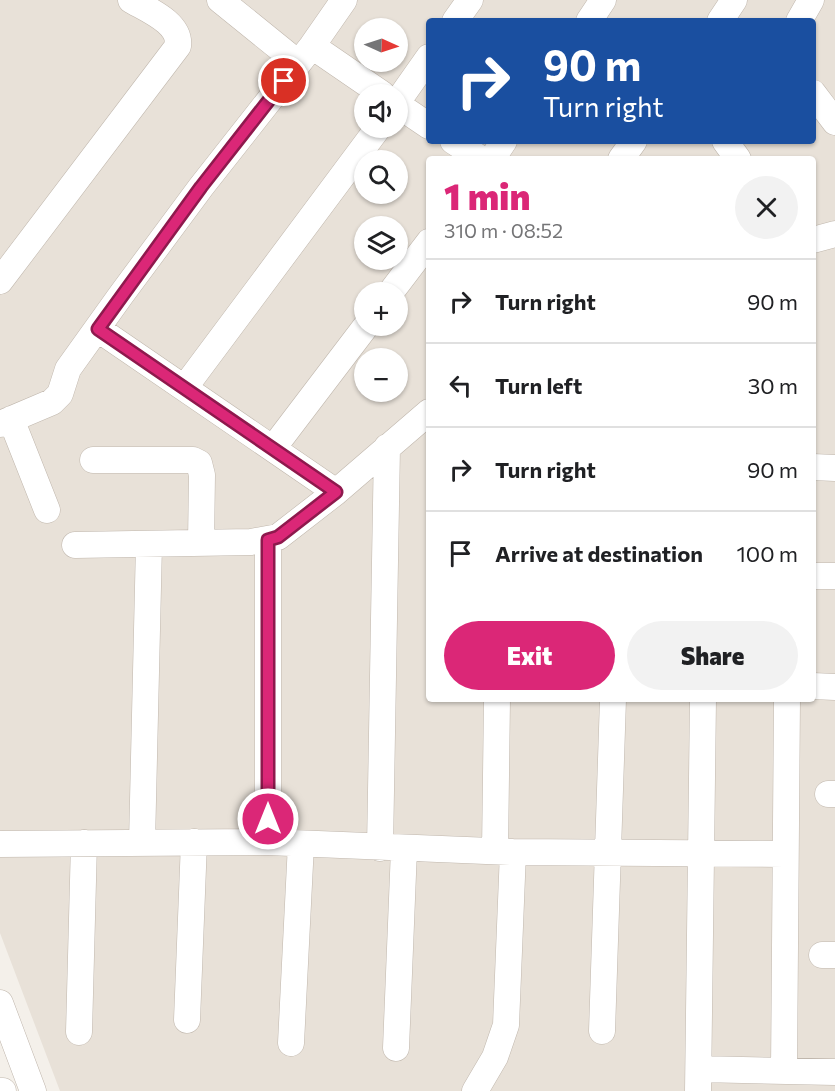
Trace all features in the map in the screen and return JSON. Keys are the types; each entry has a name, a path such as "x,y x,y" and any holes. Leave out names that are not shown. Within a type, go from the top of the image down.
{"street":[{"path":"0,281 178,46 177,32 171,25 131,0"},
{"path":"220,0 305,54 363,84"},
{"path":"47,510 6,421 57,398 68,369 201,187 305,54 344,0"},
{"path":"457,18 470,0"},
{"path":"591,18 603,0"},
{"path":"722,18 734,0"},
{"path":"801,18 810,0"},
{"path":"408,88 426,61"},
{"path":"816,97 835,122"},
{"path":"408,110 426,124"},
{"path":"185,387 371,138"},
{"path":"458,144 476,156"},
{"path":"816,239 835,234"},
{"path":"399,282 426,246"},
{"path":"98,329 274,447 336,492"},
{"path":"274,447 358,336"},
{"path":"75,545 201,543 268,540 278,537 336,492 426,414"},
{"path":"387,447 396,1048"},
{"path":"93,460 194,460 199,463 202,475 201,543"},
{"path":"816,467 835,468"},
{"path":"268,540 268,842"},
{"path":"142,843 149,544"},
{"path":"816,576 835,576"},
{"path":"816,686 835,687"},
{"path":"475,1091 495,1057 506,1025 504,852 497,702"},
{"path":"602,1031 613,702"},
{"path":"704,702 699,1080 784,1071 829,1079"},
{"path":"784,1071 787,702"},
{"path":"187,1020 194,842"},
{"path":"0,844 268,842 504,852 784,854"},
{"path":"79,1032 84,843"},
{"path":"291,1043 301,844"},
{"path":"0,1003 33,1091"}],"shaded area":[{"path":"0,0 835,0 835,1091 60,1091 0,933"}],"route":[{"path":"268,819 268,540 278,537 336,492 274,447 98,329 201,187 284,81"}]}
